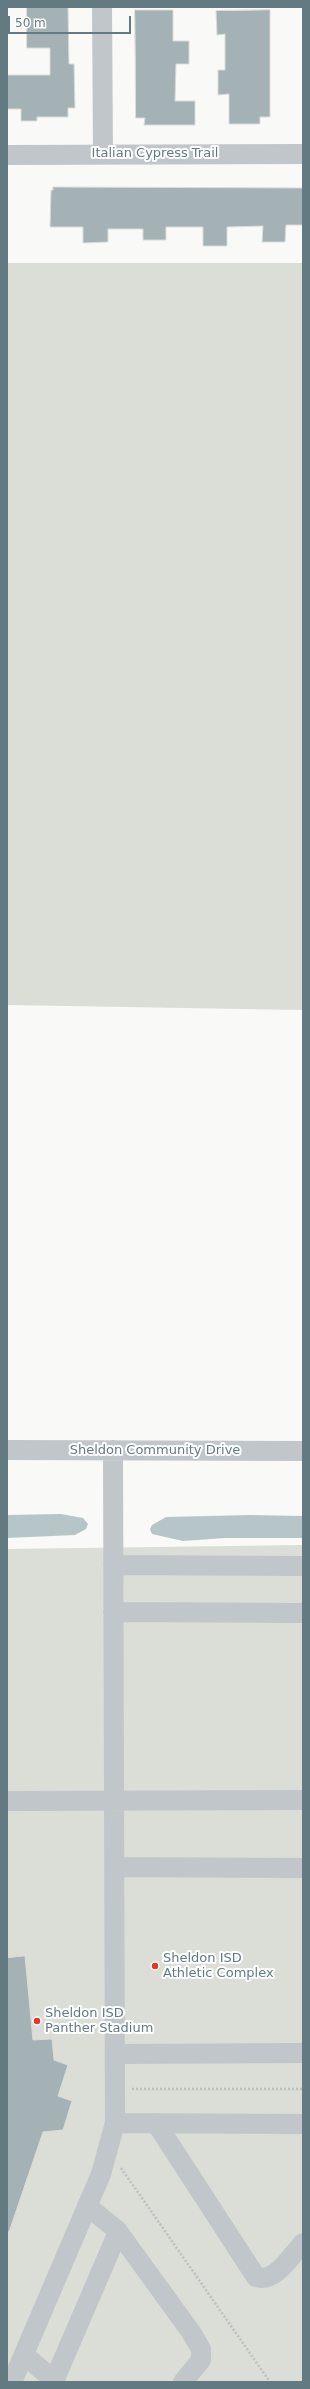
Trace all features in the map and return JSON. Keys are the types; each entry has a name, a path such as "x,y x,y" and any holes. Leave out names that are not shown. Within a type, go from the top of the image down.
{"street":[{"path":"102,7 103,154"},
{"name":"Italian Cypress Trail","path":"7,155 303,154"},
{"name":"Sheldon Community Drive","path":"7,1450 303,1451"},
{"path":"12,2382 17,2356 101,2174 116,2123 113,1450"},
{"path":"113,1566 303,1566"},
{"path":"113,1612 303,1613"},
{"path":"7,1801 303,1800"},
{"path":"114,1867 303,1868"},
{"path":"115,2054 303,2053"},
{"path":"116,2123 303,2124"},
{"path":"156,2123 256,2277 264,2279 272,2276 303,2243"},
{"path":"87,2206 118,2232 191,2332 201,2349 201,2360 183,2382"},
{"path":"17,2356 55,2382 118,2232"}],"path":[{"path":"115,2089 303,2089"},
{"path":"108,2150 270,2382"}],"shaded area":[{"path":"7,263 303,263 303,1010 7,1005"},
{"path":"61,1514 83,1518 88,1524 86,1529 75,1535 7,1538 7,1515"},
{"path":"250,1515 303,1516 303,1538 225,1538 183,1541 152,1534 150,1529 152,1525 166,1517"},
{"name":"Sheldon ISD Athletic Complex","path":"303,1545 303,2382 7,2382 7,1549"}],"building":[{"path":"27,7 68,7 69,64 74,64 75,108 68,108 68,117 37,117 37,121 21,121 21,109 7,109 7,75 50,75 50,48 27,48"},
{"path":"135,10 173,10 173,41 189,41 189,64 176,64 175,101 195,101 195,125 144,125 145,118 136,118"},
{"path":"270,10 270,117 260,117 260,124 229,124 229,94 218,95 218,70 225,70 225,34 217,35 216,11"},
{"path":"53,187 303,188 303,225 286,225 285,242 262,242 263,226 227,227 227,246 203,246 203,227 166,227 166,240 143,240 143,229 108,229 108,242 83,243 83,227 50,227 51,190 53,190"},
{"path":"25,1956 33,2040 52,2039 54,2060 68,2065 58,2096 72,2101 63,2130 43,2132 9,2232 7,2231 7,1958"}],"place":[{"name":"Sheldon ISD Athletic Complex","path":"155,1966"},
{"name":"Sheldon ISD Panther Stadium","path":"37,2021"}]}
